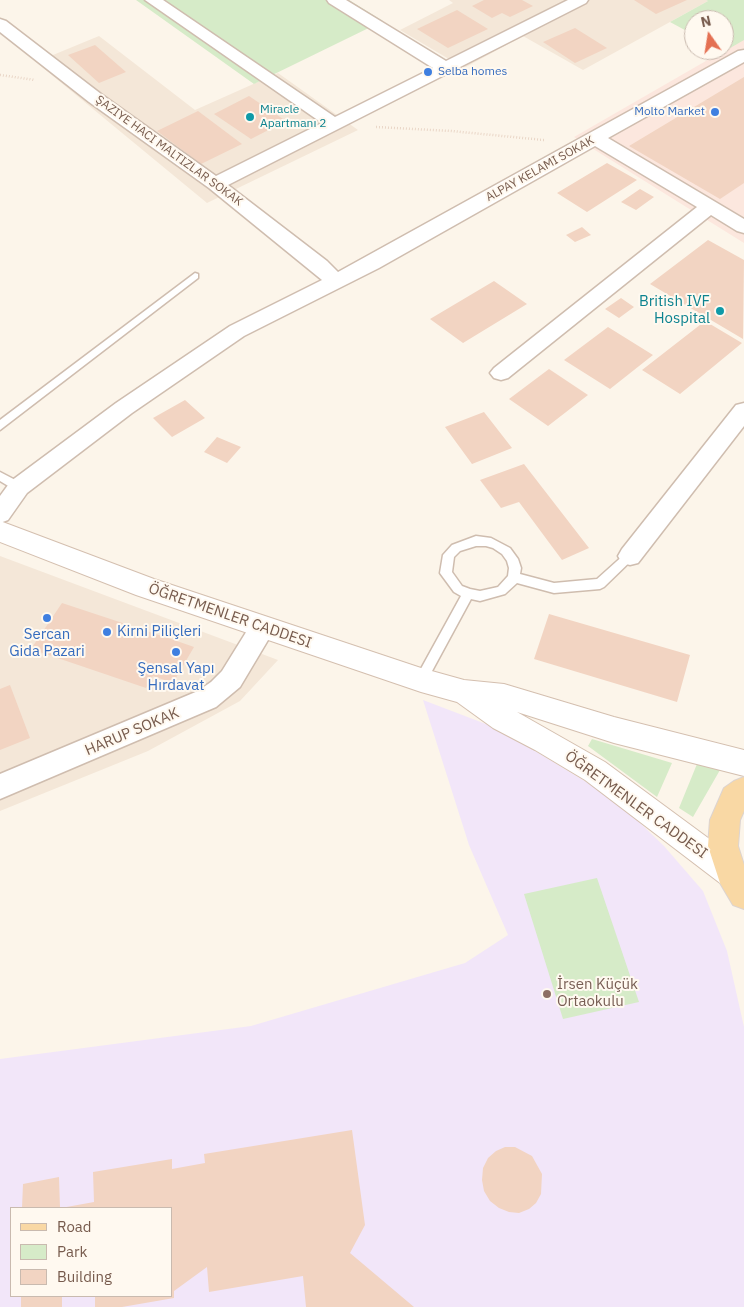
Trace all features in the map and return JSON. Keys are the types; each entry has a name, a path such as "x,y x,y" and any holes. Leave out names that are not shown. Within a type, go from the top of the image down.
{"main road":[{"name":"ÖĞRETMENLER CADDESI","path":"0,531 145,587 421,680 464,692 504,696 614,730 744,763"},
{"name":"ÖĞRETMENLER CADDESI","path":"464,692 504,719 594,771 740,892"},
{"path":"740,892 723,846 724,820 735,798 744,790"}],"street":[{"path":"153,0 334,124"},
{"path":"335,0 445,68"},
{"path":"215,184 574,1"},
{"path":"0,24 95,98 215,184 320,266 335,281"},
{"name":"ALPAY KELAMI SOKAK","path":"0,514 19,487 124,408 237,331 372,263 744,55"},
{"path":"595,138 744,227"},
{"path":"501,373 709,207"},
{"path":"630,556 744,411"},
{"name":"HARUP SOKAK","path":"0,787 207,699 231,679 242,664 262,628"}],"lane":[{"path":"0,426 195,276"},
{"path":"0,476 19,487"},
{"path":"487,541 506,551 512,559 515,568 514,577 509,585 501,591 485,596 468,594 458,589 451,582 446,573 446,564 449,555 456,548 465,543 487,541"},
{"path":"514,577 554,588 600,584 630,556"},
{"path":"421,680 468,594"}],"path":[{"path":"334,124 542,139 572,151"}],"shaded area":[{"path":"449,0 708,1 692,10 684,10 684,14 583,70 523,36 464,68 400,30 453,3"},
{"path":"99,36 195,110 278,73 358,130 207,203 36,62"},
{"path":"744,39 744,243 574,137 708,60 734,60 734,45"},
{"path":"0,556 278,660 240,701 148,751 0,811"},
{"name":"İrsen Küçük Ortaokulu","path":"423,700 499,729 616,800 664,846 703,891 727,951 744,1027 744,1307 0,1307 0,1059 251,1026 465,963 508,935 469,845"}],"green space":[{"path":"136,0 349,0 383,21 254,84"},
{"path":"706,0 744,0 744,40 734,46 734,10 692,10 708,1"},
{"path":"684,14 684,30 670,22"},
{"path":"592,739 672,763 657,797 588,746"},
{"path":"697,764 720,770 693,817 679,808"},
{"path":"597,878 639,1002 563,1019 524,894"}],"building":[{"path":"484,0 522,0 533,6 510,17 502,13 492,18 472,6"},
{"path":"634,0 687,0 656,14"},
{"path":"457,10 488,29 448,48 417,29"},
{"path":"575,28 607,48 575,63 543,42"},
{"path":"95,45 126,72 99,83 68,55"},
{"name":"Molto Market","path":"744,77 744,183 720,199 629,146"},
{"name":"Miracle Apartmanı 2","path":"249,96 286,121 251,139 214,114"},
{"path":"198,111 242,144 201,164 157,131"},
{"path":"607,163 637,180 587,212 557,193"},
{"path":"640,189 654,197 636,210 621,202"},
{"path":"582,227 591,235 575,242 566,235"},
{"name":"British IVF Hospital","path":"708,240 744,260 743,339 650,284"},
{"path":"494,281 527,304 463,343 430,319"},
{"path":"621,298 634,307 619,318 605,309"},
{"path":"705,321 742,343 680,394 642,370"},
{"path":"608,327 653,355 610,389 564,360"},
{"path":"549,369 588,395 548,426 509,399"},
{"path":"185,400 205,418 172,437 153,418"},
{"path":"484,412 512,448 472,464 445,427"},
{"path":"217,437 241,447 227,463 204,452"},
{"path":"524,464 589,548 562,560 519,502 501,508 480,480"},
{"path":"62,603 194,647 173,683 153,676 146,688 31,649"},
{"path":"549,614 690,655 677,702 534,659"},
{"path":"10,685 30,738 0,750 0,689"},
{"path":"352,1130 365,1225 350,1253 414,1307 306,1307 303,1276 209,1292 207,1267 174,1291 174,1298 122,1307 95,1307 95,1297 172,1297 172,1207 66,1207 94,1202 93,1172 172,1159 172,1169 205,1163 204,1154"},
{"path":"505,1147 515,1147 532,1156 542,1174 541,1194 536,1203 529,1209 519,1213 499,1208 490,1201 484,1191 482,1180 483,1168 488,1158 496,1151"},
{"path":"59,1177 60,1207 22,1207 23,1184"},
{"path":"21,1297 62,1297 62,1307 21,1307"}],"place":[{"name":"Selba homes","path":"428,72"},
{"name":"Molto Market","path":"715,112"},
{"name":"Miracle Apartmanı 2","path":"250,117"},
{"name":"British IVF Hospital","path":"720,311"},
{"name":"Sercan Gida Pazari","path":"47,618"},
{"name":"Kirni Piliçleri","path":"107,632"},
{"name":"Şensal Yapı Hırdavat","path":"176,652"},
{"name":"İrsen Küçük Ortaokulu","path":"547,994"}]}
